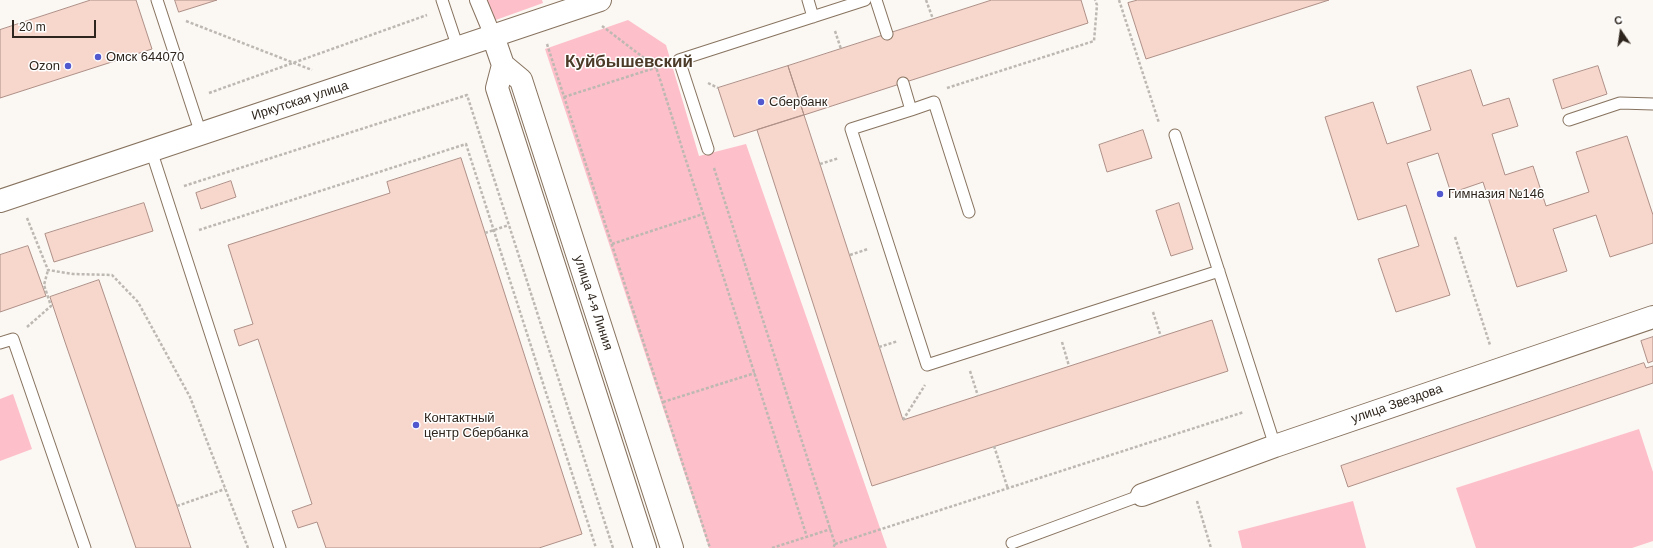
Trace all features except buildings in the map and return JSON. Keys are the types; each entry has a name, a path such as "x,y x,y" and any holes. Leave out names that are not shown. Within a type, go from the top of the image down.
{"street":[{"path":"478,0 503,65"},
{"name":"Иркутская улица","path":"9,198 600,0"},
{"name":"улица 4-я Линия","path":"645,548 497,88 503,65 521,80 672,548"},
{"name":"улица Звездова","path":"1142,495 1275,446 1653,317"}],"lane":[{"path":"157,0 201,134"},
{"path":"808,0 813,17"},
{"path":"708,149 679,60 865,0"},
{"path":"876,0 887,34"},
{"path":"444,4 458,48"},
{"path":"902,83 911,110"},
{"path":"969,212 934,102 850,129 927,366 1219,271"},
{"path":"1569,120 1620,103 1653,104"},
{"path":"1175,135 1275,446"},
{"path":"151,150 280,548"},
{"path":"0,343 13,339 85,548"},
{"path":"1012,543 1142,495"}],"path":[{"path":"926,0 933,19"},
{"path":"945,89 1094,41 1097,5 1095,0"},
{"path":"1119,0 1164,138 1175,135"},
{"path":"190,100 294,63 444,4"},
{"path":"161,12 350,84"},
{"path":"540,20 710,548"},
{"path":"597,23 656,67 807,537"},
{"path":"837,37 840,49"},
{"path":"564,97 656,67"},
{"path":"702,80 718,88"},
{"path":"165,192 467,95 613,548"},
{"path":"179,236 466,144 596,548"},
{"path":"708,149 836,544"},
{"path":"9,198 48,270 44,285 51,306 13,339"},
{"path":"612,244 703,214"},
{"path":"485,233 509,225"},
{"path":"1456,237 1491,346"},
{"path":"48,270 73,274 112,275 138,302 190,397 248,548"},
{"path":"1151,305 1161,337"},
{"path":"1061,341 1069,366"},
{"path":"967,364 978,396"},
{"path":"663,402 754,373"},
{"path":"903,420 926,382"},
{"path":"833,548 836,544 1262,406"},
{"path":"994,446 1008,488"},
{"path":"1189,478 1212,548"},
{"path":"176,506 225,489"},
{"path":"772,548 831,529"}],"shaded area":[{"path":"470,0 542,0 543,3 479,26"},
{"path":"628,20 666,45 699,156 746,144 887,548 709,548 545,49"},
{"path":"13,394 32,449 0,461 0,399"},
{"path":"1639,429 1653,472 1653,541 1632,548 1476,548 1456,488"},
{"path":"1353,501 1366,548 1242,548 1238,531"}],"place":[{"name":"Омск 644070","path":"98,57"},
{"name":"Ozon","path":"68,66"},
{"name":"Сбербанк","path":"761,102"},
{"name":"Гимназия №146","path":"1440,194"},
{"name":"Контактный центр Сбербанка","path":"416,425"}],"district":[{"name":"Куйбышевский","path":"629,62"}]}
